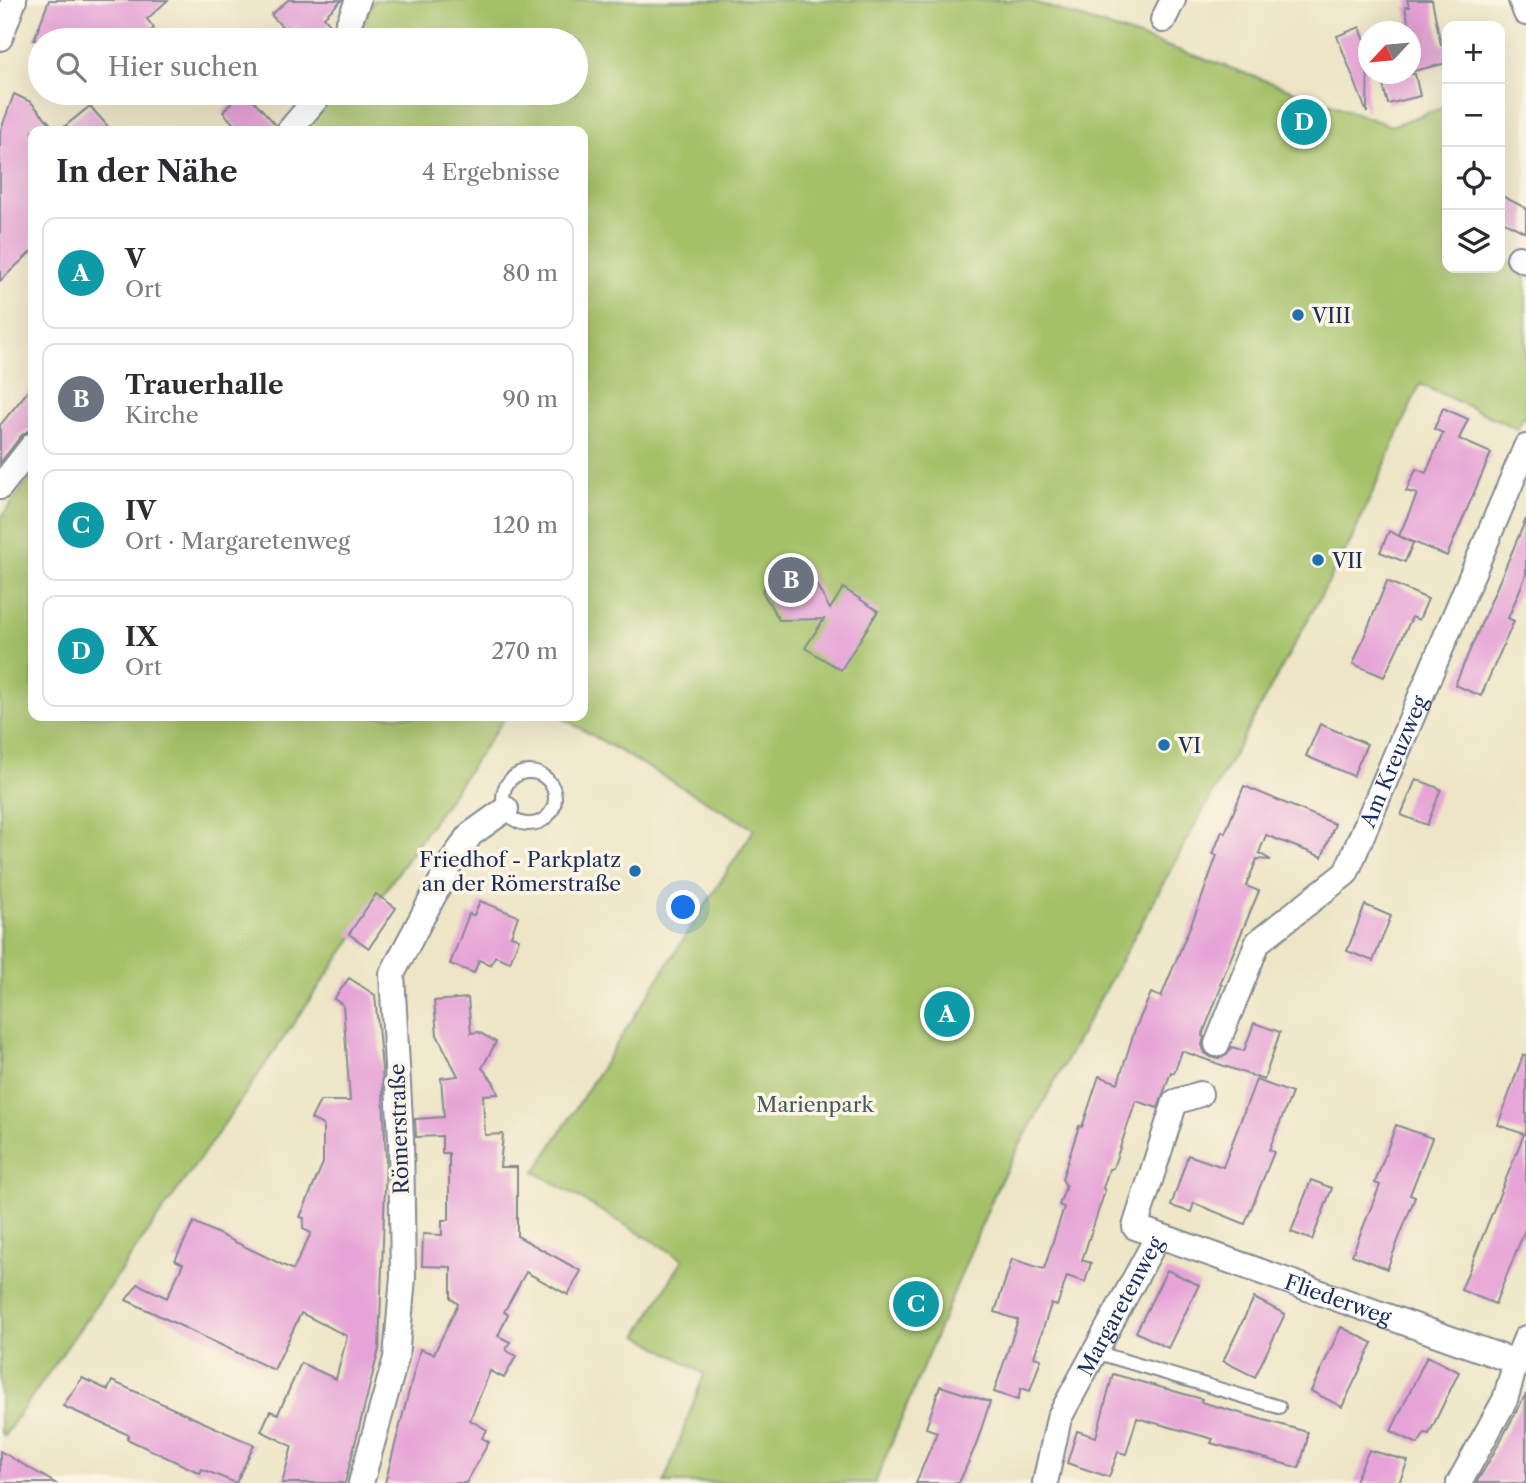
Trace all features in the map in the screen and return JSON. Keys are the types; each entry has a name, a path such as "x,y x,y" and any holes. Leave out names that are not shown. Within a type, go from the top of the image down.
{"street":[{"path":"0,38 14,0"},
{"path":"347,28 358,0"},
{"path":"293,126 311,105"},
{"name":"Am Kreuzweg","path":"1217,1044 1258,942 1346,873 1526,447"},
{"path":"0,487 28,451"},
{"name":"Römerstraße","path":"361,1483 396,1358 403,1277 401,1139 392,974 453,859 471,834 506,809"},
{"name":"Margaretenweg","path":"1045,1483 1059,1418 1158,1236 1135,1227 1175,1102 1200,1094"},
{"name":"Fliederweg","path":"1158,1236 1516,1362"},
{"path":"1459,1483 1505,1400 1526,1338"}],"lane":[{"path":"531,773 546,779 551,785 555,801 553,809 543,820 523,823 506,809 504,794 515,776 531,773"},
{"path":"1095,1352 1279,1407"}],"green space":[{"name":"Marienpark","path":"374,0 1028,0 1214,62 1391,126 1442,108 1442,273 1505,273 1505,260 1526,271 1526,413 1517,429 1420,384 1352,539 998,1185 875,1483 664,1483 704,1374 638,1335 683,1259 535,1172 754,829 568,721 588,721 588,126 302,126 319,105 588,105 588,28 360,28"},
{"path":"28,481 28,721 503,721 220,1130 4,1436 0,1432 0,519"}],"building":[{"path":"49,0 168,0 147,19 154,28 38,28"},
{"path":"288,0 342,0 324,17 330,24 326,28 283,28 271,15"},
{"path":"1407,0 1432,0 1442,45 1442,64 1421,69 1421,21 1408,21 1405,7 1409,7"},
{"path":"1358,28 1358,84 1367,84 1367,113 1337,36"},
{"path":"1383,84 1417,84 1420,96 1388,104"},
{"path":"14,94 28,101 28,105 34,105 53,126 28,126 28,255 0,281 0,132"},
{"path":"229,105 258,105 276,126 236,126 223,112"},
{"path":"90,106 108,126 65,126"},
{"path":"1505,198 1526,208 1526,233 1505,222"},
{"path":"28,391 28,431 0,463 0,425"},
{"path":"1443,408 1468,419 1459,439 1491,453 1447,556 1399,536 1417,494 1406,491 1416,469 1426,473 1443,433 1434,429"},
{"path":"1526,519 1526,575 1508,618 1514,621 1481,696 1455,685"},
{"path":"1389,531 1413,543 1405,562 1380,552"},
{"path":"803,561 830,609 843,588 878,611 841,670 805,648 824,619 779,620 762,591 775,569"},
{"path":"1387,581 1428,599 1419,620 1412,617 1384,677 1353,664"},
{"path":"1320,724 1367,744 1353,776 1306,756"},
{"path":"1416,779 1441,789 1427,825 1401,815"},
{"path":"1244,786 1335,824 1322,857 1266,835 1259,853 1271,860 1257,859 1246,886 1259,891 1220,984 1222,985 1202,1036 1205,1053 1218,1059 1227,1055 1232,1047 1244,1051 1254,1023 1280,1032 1264,1080 1182,1051 1158,1108 1136,1101 1113,1168 1109,1169 1103,1188 1105,1191 1082,1260 1091,1263 1085,1282 1067,1276 1057,1306 1051,1304 1034,1357 1041,1359 1030,1391 1021,1388 1018,1400 994,1392 1018,1320 995,1312 1012,1259 1044,1269 1064,1207 1059,1205 1066,1186 1062,1179 1099,1076 1118,1083 1135,1029 1151,993 1161,997 1201,900 1217,855 1213,854 1222,831 1225,833"},
{"path":"376,894 396,908 369,948 349,934"},
{"path":"480,901 518,916 511,936 519,939 510,962 495,956 491,965 479,960 474,973 450,964 469,914 474,915"},
{"path":"1365,905 1391,916 1373,961 1347,951"},
{"path":"349,978 375,995 382,1069 386,1160 379,1349 345,1483 282,1483 292,1446 261,1431 270,1411 278,1414 301,1363 336,1379 347,1336 301,1313 274,1370 126,1300 138,1284 167,1298 183,1264 175,1260 194,1222 293,1270 311,1233 303,1229 304,1218 300,1217 323,1163 323,1125 311,1119 320,1101 350,1101 343,1005 334,999"},
{"path":"468,998 471,1033 478,1032 496,1042 482,1068 493,1081 498,1094 483,1095 485,1135 503,1134 500,1167 517,1167 517,1236 581,1271 568,1295 526,1272 504,1312 508,1314 498,1336 510,1342 506,1350 516,1356 504,1378 490,1371 470,1420 487,1430 482,1438 489,1442 466,1483 385,1483 420,1349 434,1354 458,1304 451,1298 451,1267 422,1266 423,1234 442,1235 442,1220 449,1220 449,1153 442,1153 442,1136 416,1137 415,1119 444,1117 441,1078 458,1076 437,1035 434,1001"},
{"path":"1523,1055 1526,1055 1526,1227 1495,1304 1461,1290 1524,1134 1498,1125"},
{"path":"1256,1080 1292,1093 1269,1150 1274,1152 1245,1224 1194,1203 1191,1212 1171,1206 1188,1155 1223,1167"},
{"path":"1396,1125 1432,1138 1410,1195 1415,1197 1387,1269 1352,1255 1380,1185 1375,1183"},
{"path":"1311,1180 1332,1188 1312,1240 1291,1232"},
{"path":"1167,1270 1199,1285 1168,1348 1136,1332"},
{"path":"1254,1298 1285,1314 1255,1377 1223,1361"},
{"path":"1341,1327 1373,1343 1342,1407 1311,1391"},
{"path":"1427,1356 1459,1372 1429,1434 1425,1433 1418,1444 1391,1431"},
{"path":"1113,1374 1307,1432 1299,1468 1211,1443 1213,1439 1137,1418 1126,1454 1118,1452 1109,1477 1067,1463 1077,1431 1096,1437"},
{"path":"82,1378 108,1390 112,1381 254,1445 236,1483 202,1469 200,1473 127,1439 129,1435 63,1406"},
{"path":"940,1386 990,1402 976,1445 959,1483 916,1483 937,1432 926,1428"},
{"path":"1526,1394 1526,1483 1476,1483 1492,1456"},
{"path":"1369,1450 1408,1461 1399,1483 1354,1483"},
{"path":"0,1451 55,1483 0,1483"}],"place":[{"name":"IX","path":"1304,122"},
{"name":"VIII","path":"1298,315"},
{"name":"VII","path":"1318,560"},
{"name":"Trauerhalle","path":"791,580"},
{"name":"VI","path":"1164,745"},
{"name":"Friedhof - Parkplatz an der Römerstraße","path":"635,871"},
{"name":"V","path":"947,1014"},
{"name":"IV","path":"916,1304"}]}
